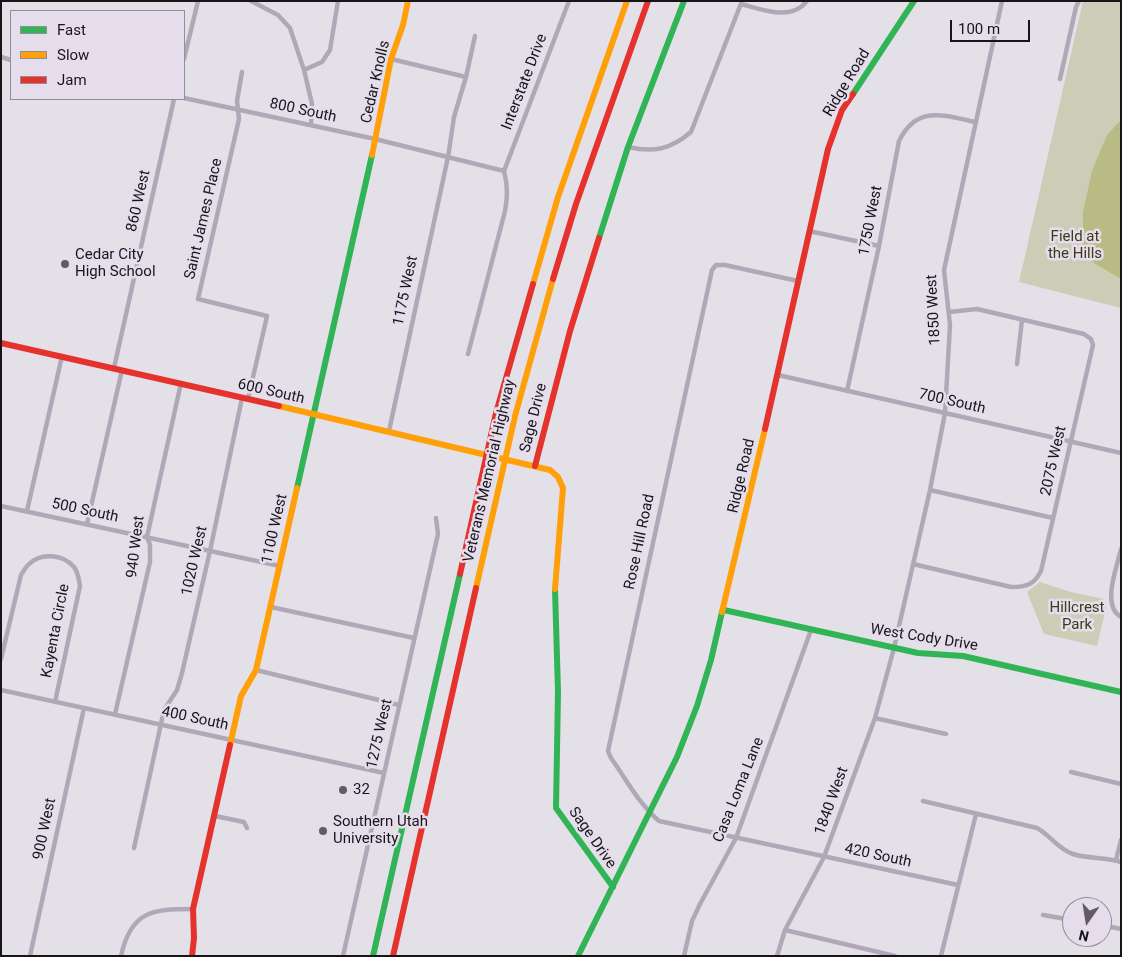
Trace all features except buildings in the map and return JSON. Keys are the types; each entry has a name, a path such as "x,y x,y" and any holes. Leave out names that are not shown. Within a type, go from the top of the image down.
{"main road":[{"name":"Cedar Knolls","path":"375,139 391,59 403,25 408,1"},
{"name":"Veterans Memorial Highway","path":"373,956 496,413 558,197 628,1"},
{"name":"Veterans Memorial Highway","path":"393,956 514,416 545,303 576,204 648,1"},
{"name":"Sage Drive","path":"612,887 556,808 558,692 554,583 563,488 558,477 550,470 535,466 570,331 628,146 684,1"},
{"name":"Ridge Road","path":"578,956 650,814 677,757 697,706 724,610 809,230 834,129 842,110 914,1"},
{"name":"1100 West","path":"192,956 194,938 193,909 241,696 256,670 271,607 375,139"},
{"name":"600 South","path":"1,343 535,466"},
{"name":"West Cody Drive","path":"724,610 918,654 963,656 1121,692"}],"street":[{"path":"185,55 198,1"},
{"path":"251,1 278,15 290,28 304,70 312,104 310,126"},
{"path":"304,70 322,62 330,50 338,1"},
{"name":"Interstate Drive","path":"504,171 569,1"},
{"path":"628,146 643,150 658,149 678,143 691,132 742,2 777,14 802,8 807,1"},
{"name":"1850 West","path":"894,648 930,490 945,413 950,325 944,270 1002,1"},
{"path":"1060,79 1079,1"},
{"name":"1175 West","path":"389,431 448,157 454,118 475,36"},
{"path":"391,59 466,77"},
{"path":"238,109 237,101 242,72"},
{"name":"800 South","path":"185,98 375,139 504,171"},
{"name":"860 West","path":"114,368 174,100"},
{"name":"Saint James Place","path":"238,109 239,119 198,299 267,316 245,399"},
{"name":"1750 West","path":"847,391 900,141 912,122 922,117 932,115 944,116 975,122"},
{"path":"468,354 505,211 508,194 504,171"},
{"path":"809,230 879,246"},
{"name":"Rose Hill Road","path":"650,814 611,758 608,751 608,742 712,270 716,266 724,266 798,281"},
{"path":"949,312 977,309 1022,320 1017,364"},
{"name":"2075 West","path":"913,564 1011,587 1031,585 1038,578 1093,345 1091,339 1084,334 1022,320"},
{"path":"27,511 62,356"},
{"path":"87,524 122,370"},
{"name":"700 South","path":"778,375 1121,453"},
{"name":"940 West","path":"115,714 150,562 150,545 147,537 181,383"},
{"name":"1020 West","path":"134,848 164,710 177,690 182,673 245,399"},
{"path":"930,490 1053,518"},
{"name":"500 South","path":"1,506 280,566"},
{"name":"1275 West","path":"343,956 438,534 436,518"},
{"path":"1121,549 1111,592 1112,609 1121,617"},
{"name":"Kayenta Circle","path":"1,659 21,575 28,564 38,558 49,556 69,562 76,569 80,586 55,702"},
{"path":"271,607 414,638"},
{"name":"Casa Loma Lane","path":"684,956 692,921 736,838 811,630"},
{"name":"1840 West","path":"777,956 785,930 824,858 875,718 894,648"},
{"path":"256,670 400,705"},
{"name":"400 South","path":"1,690 384,773"},
{"name":"900 West","path":"30,956 84,708"},
{"path":"875,718 946,734"},
{"path":"1071,772 1121,784"},
{"path":"923,801 1037,828 1064,850 1072,854 1118,861 1121,840"},
{"name":"420 South","path":"650,814 659,821 824,858 958,885"},
{"path":"941,956 976,814"},
{"path":"215,816 244,822 247,828"},
{"path":"121,956 128,932 133,924 143,916 159,910 193,909"},
{"path":"1043,915 1062,918"},
{"path":"785,930 895,956"}],"green space":[{"name":"Field at the Hills","path":"1083,1 1121,1 1121,308 1019,282"},
{"name":"Hillcrest Park","path":"1040,582 1071,592 1104,599 1106,608 1097,646 1044,634 1027,592"}],"shaded area":[{"path":"1121,120 1121,279 1094,263 1083,246 1083,212 1092,171 1107,135"}],"traffic: fast":[{"path":"599,238 628,147 684,1"},
{"path":"853,94 914,1"},
{"path":"297,488 372,155"},
{"path":"373,956 460,574"},
{"path":"555,589 558,692 556,808 613,887"},
{"path":"724,610 918,653 963,656 1121,692"},
{"path":"578,956 677,757 697,706 711,660 722,612"}],"traffic: slow":[{"path":"372,155 391,59 403,25 408,1"},
{"path":"533,284 558,197 627,1"},
{"path":"476,588 515,416 553,279"},
{"path":"279,406 550,470 558,477 563,488 555,589"},
{"path":"722,612 765,429"},
{"path":"230,745 241,696 256,670 297,488"}],"traffic: jam":[{"path":"553,279 576,204 648,1"},
{"path":"765,429 828,149 842,110 853,94"},
{"path":"535,466 570,331 599,238"},
{"path":"460,574 496,413 533,284"},
{"path":"1,343 279,406"},
{"path":"393,956 476,588"},
{"path":"192,956 194,938 193,909 230,745"}],"place":[{"name":"Cedar City High School","path":"65,264"},
{"name":"32","path":"343,790"},
{"name":"Southern Utah University","path":"323,831"}]}
